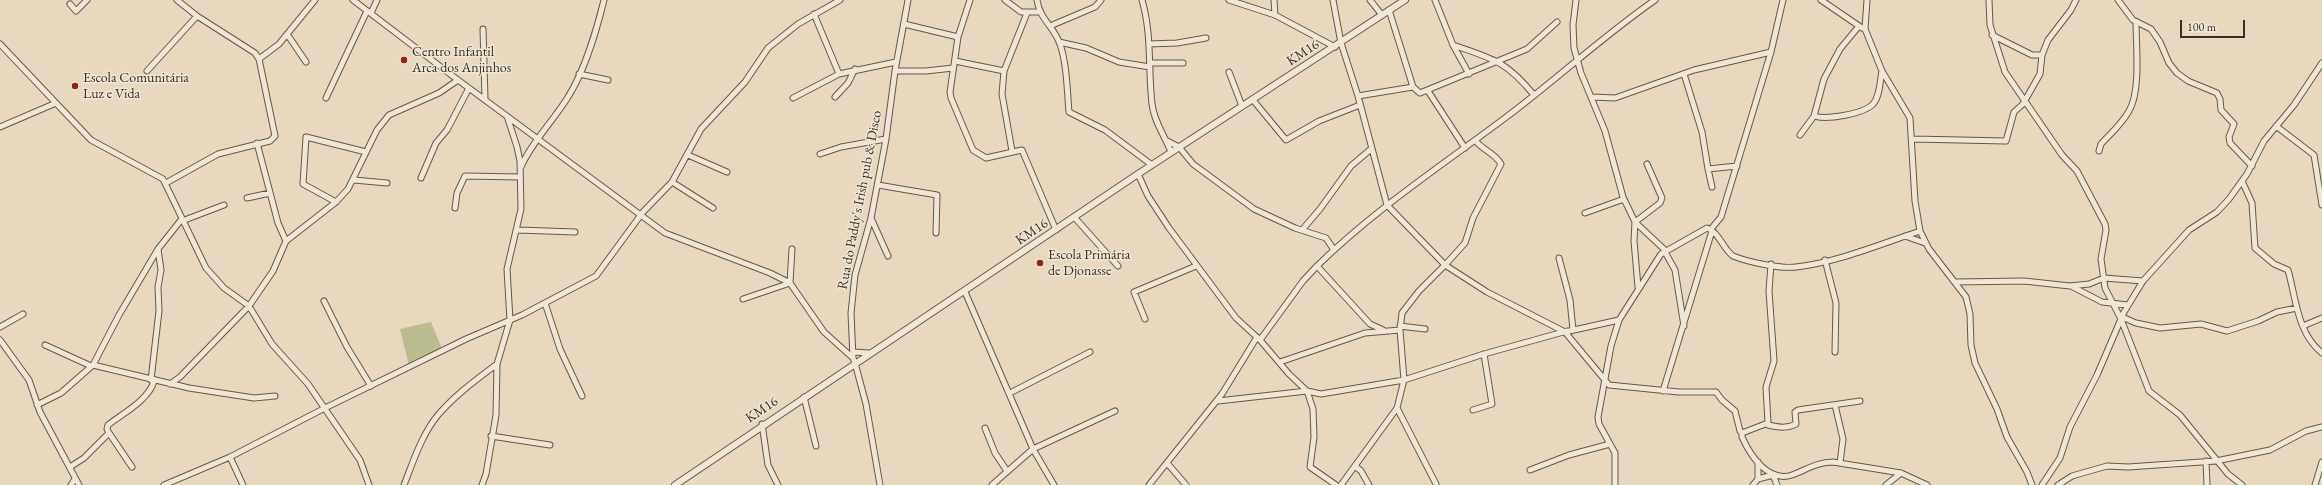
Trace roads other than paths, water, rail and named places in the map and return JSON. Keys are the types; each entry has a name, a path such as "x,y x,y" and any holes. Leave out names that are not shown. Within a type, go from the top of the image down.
{"street":[{"path":"70,4 76,11 86,0"},
{"path":"259,59 279,44 315,0"},
{"path":"353,0 539,140 594,178 642,216 672,236 770,273 790,283 824,332 853,358 869,353"},
{"path":"326,98 369,12 377,0"},
{"path":"520,168 531,148 539,140 570,95 596,33 604,0"},
{"path":"164,485 230,457 325,408 466,339 545,303 596,276 642,216 643,212 672,182 701,129 745,82 768,48 814,14 840,0"},
{"name":"Rua do Paddy's Irish pub & Disco","path":"880,485 866,404 853,358 851,313 855,275 871,218 878,185 886,139 896,62 908,0"},
{"path":"970,0 958,38 953,68 951,98 973,150 986,158 1022,150 1056,230"},
{"path":"1005,0 1027,14 1039,12"},
{"path":"1037,0 1039,12 1050,26 1059,42 1064,58 1069,112 1105,130 1152,165"},
{"path":"1050,26 1095,7 1101,0"},
{"path":"1148,0 1142,0 1148,26 1154,114 1168,141 1171,152"},
{"path":"1229,0 1275,15 1335,47"},
{"path":"1274,0 1275,15"},
{"path":"1333,0 1341,43 1358,96 1371,150 1387,205 1445,265 1487,292 1565,332 1605,381 1615,386 1663,391 1716,392 1722,400 1735,411 1744,443 1758,462 1773,475 1777,485"},
{"path":"1370,0 1382,14"},
{"name":"KM16","path":"675,485 762,424 804,397 853,358 869,353 965,292 1178,147 1335,47 1405,0"},
{"path":"1435,0 1453,45 1469,74"},
{"path":"1576,0 1573,35 1577,60 1605,131 1624,199 1635,222 1665,251 1675,270 1684,329"},
{"path":"1149,485 1218,401 1259,338 1303,281 1317,266 1387,205 1465,148 1655,0"},
{"path":"1663,391 1684,329 1712,230 1721,217 1737,166 1771,52 1783,0"},
{"path":"1821,0 1864,29"},
{"path":"1867,0 1864,29 1882,71 1910,118 1913,139 1915,201 1920,231 1925,243 1963,291 1968,305 1971,345 1975,363 1997,409 2007,437 2027,472 2032,485"},
{"path":"1989,0 1988,17 1992,35 2005,72 2062,154 2080,176 2101,216 2106,230 2101,259 2105,288 2121,318 2149,392 2180,415 2216,461 2228,474 2242,485"},
{"path":"1913,139 2005,141 2014,112 2025,100 2040,74 2042,54 2048,40 2071,10 2076,0"},
{"path":"2118,0 2136,22 2151,29 2160,42 2169,63 2177,73 2188,81 2217,93 2220,99 2221,110 2234,124 2229,137 2230,143 2252,166"},
{"path":"166,183 218,154 257,143 270,141 276,136 259,59 255,53 197,16 178,1"},
{"path":"1389,10 1413,87 1420,93 1527,49 1557,22"},
{"path":"814,14 839,74"},
{"path":"1012,151 1002,94 1004,71 1027,14"},
{"path":"147,71 197,16"},
{"path":"2099,151 2101,144 2113,133 2131,106 2135,83 2136,22"},
{"path":"904,24 958,38"},
{"path":"1800,135 1814,116 1824,79 1840,49 1859,26"},
{"path":"483,29 485,99"},
{"path":"287,34 306,62"},
{"path":"1992,35 2032,55 2042,54"},
{"path":"1149,44 1177,43 1206,38"},
{"path":"1059,42 1086,48 1119,62 1150,65 1183,63"},
{"path":"0,44 91,140 162,179 166,183 181,220 206,268 224,288 249,306 272,344 308,384 360,460 369,485"},
{"path":"1453,45 1500,61 1519,77 1534,95"},
{"path":"1591,97 1615,98 1724,62 1771,52"},
{"path":"955,61 1004,71"},
{"path":"794,98 839,74 896,62"},
{"path":"2042,485 2060,458 2070,427 2097,376 2121,318 2143,281 2183,235 2217,212 2242,181 2252,166 2264,141 2302,95 2322,63"},
{"path":"895,71 926,71 953,68"},
{"path":"835,97 848,83 855,70"},
{"path":"1814,116 1828,118 1868,108 1876,100 1882,71"},
{"path":"1229,72 1242,106"},
{"path":"579,74 608,80"},
{"path":"1684,74 1702,132 1712,187"},
{"path":"170,384 180,377 249,306 273,270 286,241 326,208 336,202 354,180 377,130 389,115 439,93 458,80"},
{"path":"1358,96 1413,87"},
{"path":"421,178 436,142 447,130 469,88"},
{"path":"1428,91 1465,148"},
{"path":"1253,100 1286,140 1319,121 1360,105"},
{"path":"0,126 56,103"},
{"path":"482,485 486,474 491,436 496,415 497,364 510,320 507,269 518,230 521,209 520,168 517,147 507,115"},
{"path":"2276,126 2314,155 2322,205"},
{"path":"336,202 302,184 306,137 366,152"},
{"path":"820,154 841,147 886,139"},
{"path":"1341,485 1397,408 1404,380 1400,328 1404,309 1465,243 1473,218 1500,164 1495,156 1484,150 1475,140"},
{"path":"1168,141 1178,147 1193,164 1243,202 1254,209 1302,230 1326,238 1334,250"},
{"path":"257,143 278,223 286,241"},
{"path":"1302,230 1320,209 1327,196 1332,193 1351,166 1371,150"},
{"path":"2243,156 2257,154"},
{"path":"688,155 727,172"},
{"path":"1638,288 1634,241 1635,222 1660,203 1662,198 1647,164"},
{"path":"1708,169 1737,166"},
{"path":"1138,174 1148,196 1196,266 1236,318 1259,338 1289,374 1307,391 1313,409 1314,437 1310,467 1336,485"},
{"path":"455,208 457,193 465,176 520,177"},
{"path":"354,180 388,183"},
{"path":"2242,181 2252,203 2255,248 2274,264 2288,270 2303,326 2309,337 2322,352"},
{"path":"672,182 713,208"},
{"path":"878,185 937,195 936,233"},
{"path":"247,198 270,193"},
{"path":"1585,213 1624,199"},
{"path":"37,405 61,393 92,365 119,315 158,249 181,220 224,205"},
{"path":"871,218 888,256"},
{"path":"1075,218 1118,266"},
{"path":"1615,485 1616,458 1598,420 1611,346 1619,320 1653,265 1665,251 1704,229 1712,230 1728,252 1733,256 1771,264 1796,267 1854,253 1920,231"},
{"path":"518,230 575,232"},
{"path":"1905,236 1925,243"},
{"path":"132,467 107,429 108,425 150,390 159,311 158,287 161,270 158,249"},
{"path":"790,283 792,249"},
{"path":"1559,258 1570,300 1573,330"},
{"path":"1825,260 1836,303 1835,352"},
{"path":"1768,425 1766,387 1774,362 1769,291 1771,264"},
{"path":"1145,319 1134,292 1196,266"},
{"path":"1317,266 1370,324 1383,330"},
{"path":"1956,282 2024,281 2070,286 2089,284 2104,278 2143,281"},
{"path":"743,299 790,283"},
{"path":"2070,286 2097,300 2114,304 2128,305"},
{"path":"965,292 1033,449 1054,485"},
{"path":"324,301 347,347 371,386"},
{"path":"545,303 560,349 582,396"},
{"path":"2121,318 2160,328 2201,324 2227,331 2258,321 2280,311 2297,308"},
{"path":"0,327 23,314"},
{"path":"2303,326 2322,318"},
{"path":"1565,332 1619,320"},
{"path":"1218,401 1307,391 1321,394 1404,380 1484,354 1565,332 1619,320"},
{"path":"1280,362 1365,333 1400,328 1425,329"},
{"path":"0,340 28,380 37,405 79,485"},
{"path":"45,345 92,365 152,381 246,397 275,396"},
{"path":"1010,393 1090,352"},
{"path":"1473,410 1492,404 1484,354"},
{"path":"404,485 422,441 438,416 455,398 497,364"},
{"path":"804,397 816,446"},
{"path":"1742,433 1768,425 1780,427 1793,426 1796,424 1796,410 1860,401"},
{"path":"1835,405 1843,439 1840,463"},
{"path":"1397,408 1436,484"},
{"path":"992,485 1033,449 1115,411"},
{"path":"762,424 768,465 778,485"},
{"path":"2058,485 2072,476 2107,466 2128,467 2216,461 2274,449 2294,436 2322,427"},
{"path":"985,428 995,453 1007,471"},
{"path":"70,467 84,458 109,433"},
{"path":"491,436 550,445"},
{"path":"1530,470 1569,455 1610,444"},
{"path":"230,457 243,485"},
{"path":"2206,461 2207,485"},
{"path":"1758,462 1758,479"},
{"path":"1753,485 1758,479 1773,475 1788,476 1825,462 1901,473 1927,485"},
{"path":"2315,485 2322,462"},
{"path":"1167,463 1186,485"},
{"path":"1355,466 1361,471 1369,485"},
{"path":"1886,485 1901,473"},
{"path":"71,485 75,478"}],"place":[{"name":"Centro Infantil Arca dos Anjinhos","path":"404,60"},
{"name":"Escola Comunitária Luz e Vida","path":"75,86"},
{"name":"Escola Primária de Djonasse","path":"1040,263"}]}
